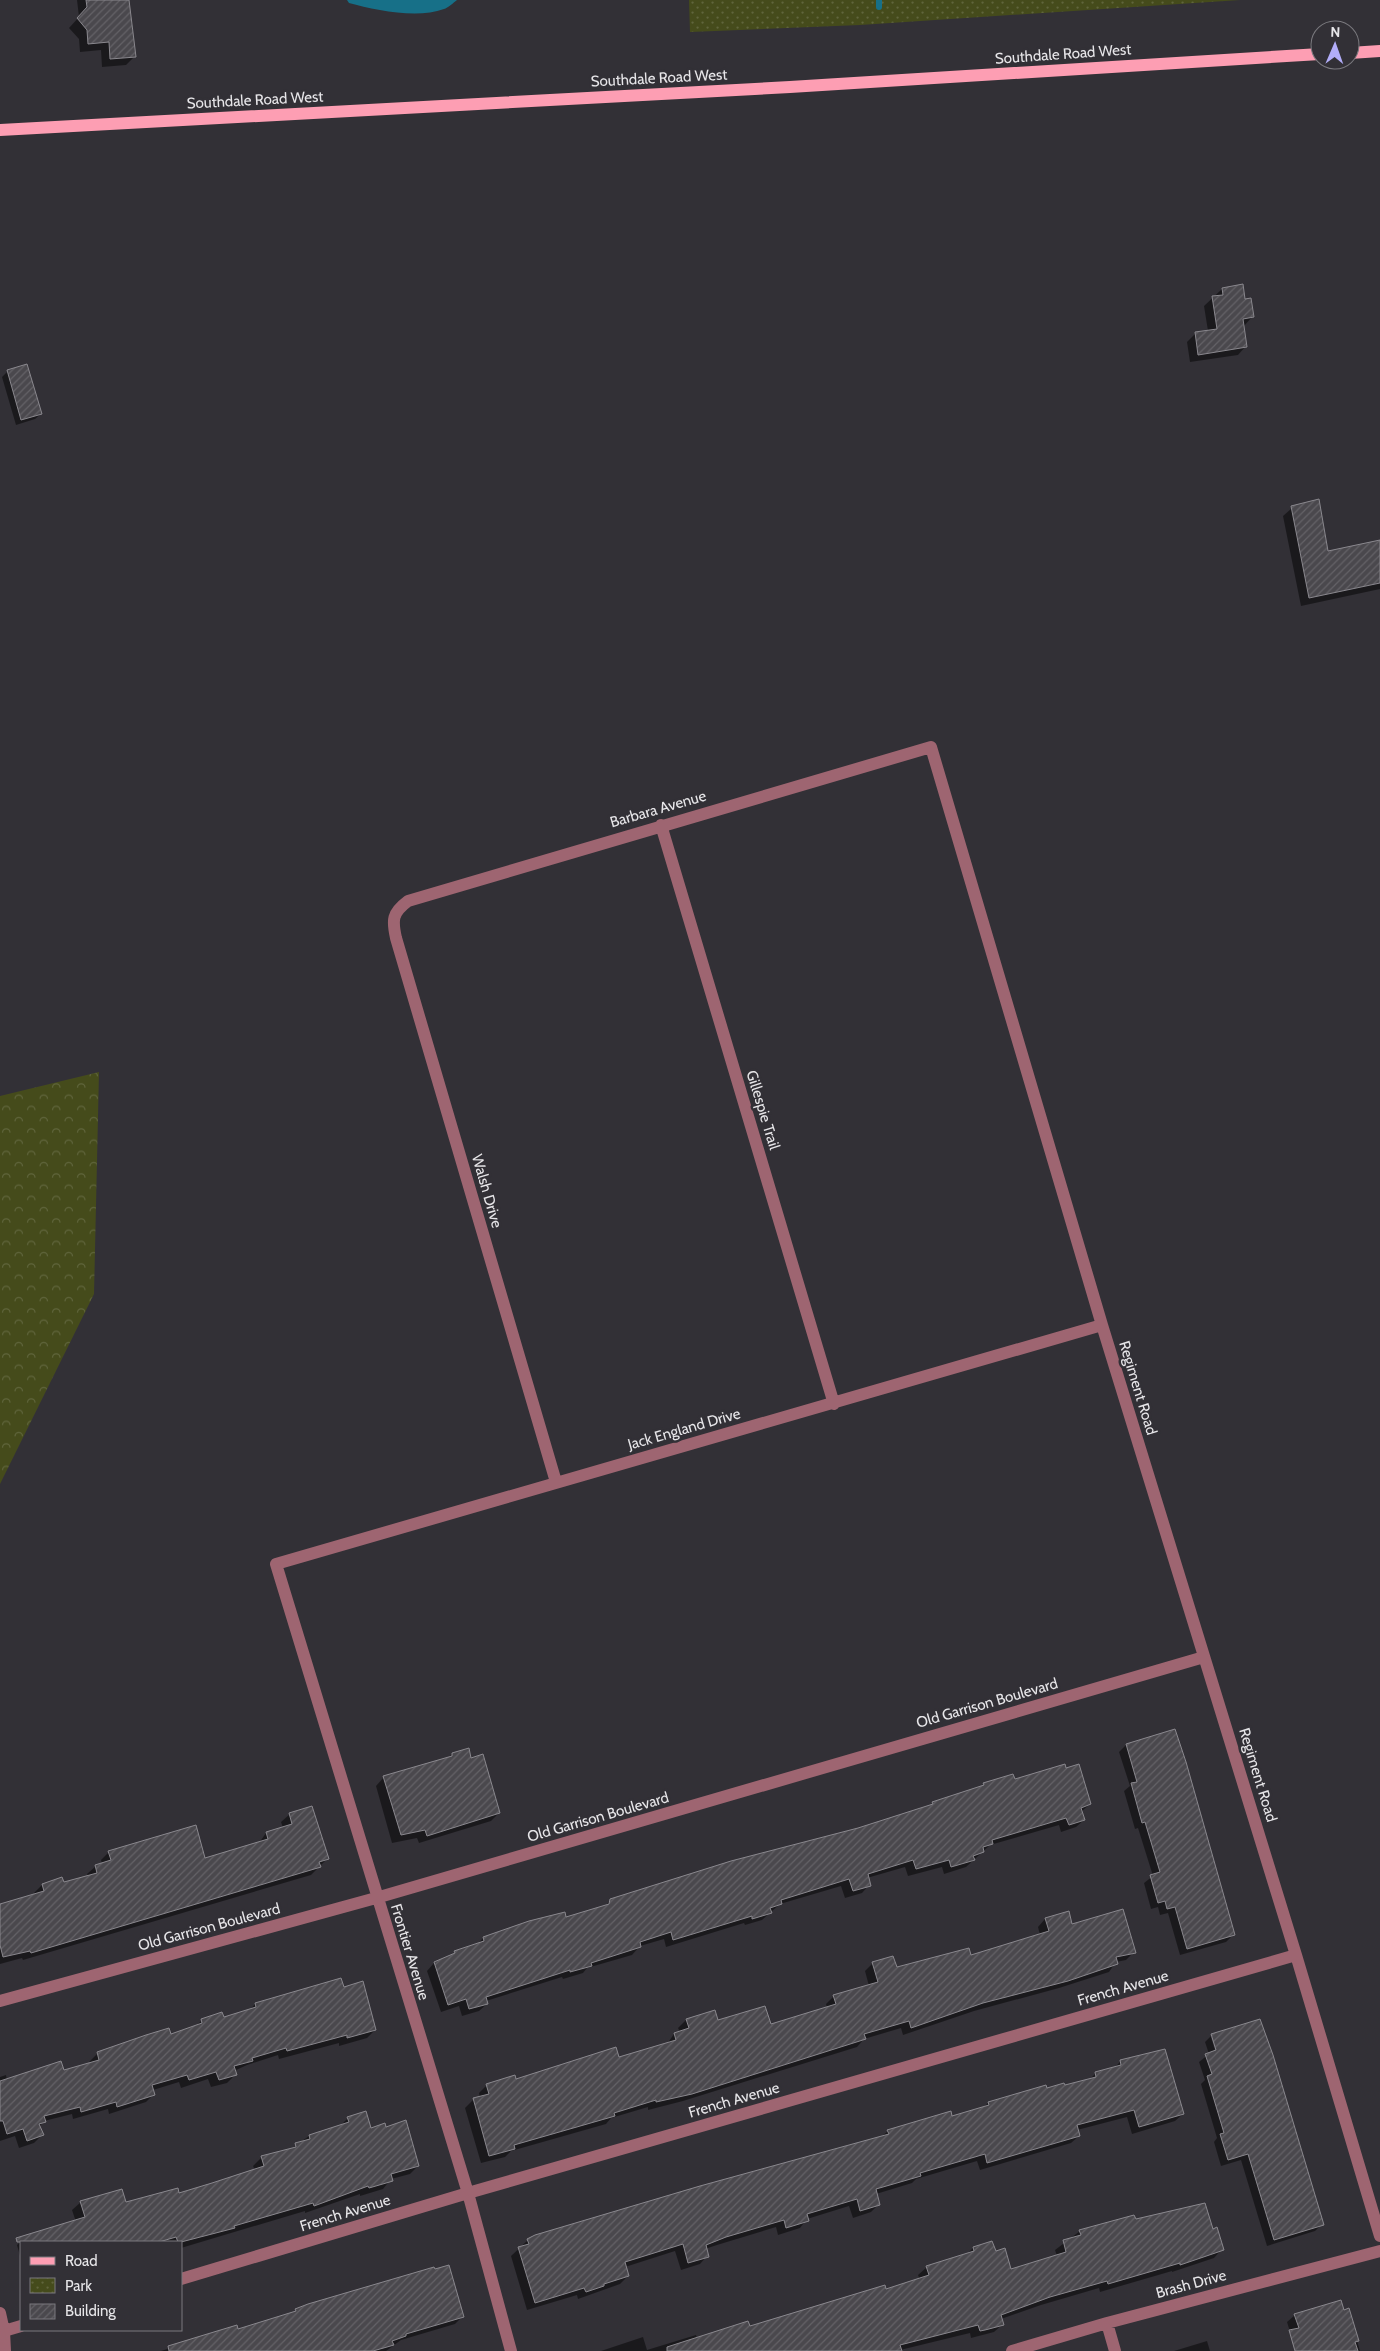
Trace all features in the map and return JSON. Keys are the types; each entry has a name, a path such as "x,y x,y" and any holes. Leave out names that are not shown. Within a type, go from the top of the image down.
{"main road":[{"path":"1360,52 1380,51"},
{"name":"Southdale Road West","path":"0,130 790,87 1310,55"}],"street":[{"name":"Barbara Avenue","path":"397,909 408,901 931,746"},
{"name":"Regiment Road","path":"931,746 1102,1325 1296,1954 1380,2236"},
{"name":"Gillespie Trail","path":"661,825 834,1404"},
{"name":"Walsh Drive","path":"397,909 393,923 396,938 556,1482"},
{"name":"Jack England Drive","path":"276,1564 1102,1325"},
{"name":"Frontier Avenue","path":"276,1564 376,1898 468,2193 511,2351"},
{"name":"Old Garrison Boulevard","path":"0,2001 376,1898 1204,1657"},
{"name":"French Avenue","path":"182,2278 468,2193 1296,1954"},
{"name":"Brash Drive","path":"1012,2351 1107,2323 1380,2251"},
{"path":"0,2313 4,2331 5,2351"},
{"path":"1107,2323 1115,2351"},
{"path":"4,2331 20,2326"}],"green space":[{"path":"689,0 1240,0 860,25 690,32"},
{"path":"99,1072 94,1294 0,1484 0,1096"}],"water":[{"path":"347,0 457,0 449,7 433,12 409,13 371,8 349,3"}],"building":[{"path":"86,0 129,0 136,57 110,59 109,42 88,44 87,30 77,18 87,7"},
{"path":"1243,284 1245,299 1251,298 1254,317 1243,319 1247,347 1198,355 1195,332 1217,329 1212,296 1223,295 1222,288"},
{"path":"27,364 42,414 21,420 7,370"},
{"path":"1319,499 1328,551 1380,540 1380,583 1309,598 1291,506"},
{"path":"1175,1729 1235,1935 1187,1949 1175,1907 1167,1909 1165,1901 1158,1903 1150,1875 1160,1872 1145,1822 1142,1823 1131,1783 1137,1782 1126,1744"},
{"path":"469,1748 471,1758 483,1754 500,1813 427,1836 425,1830 401,1835 383,1776 452,1756 452,1753"},
{"path":"1065,1764 1066,1768 1079,1764 1091,1804 1081,1808 1085,1820 1069,1825 1066,1818 992,1840 993,1844 983,1847 984,1852 973,1856 975,1860 951,1867 949,1860 916,1869 913,1860 868,1874 871,1886 853,1891 849,1879 781,1900 782,1904 770,1908 772,1913 752,1919 752,1916 673,1940 671,1932 640,1942 641,1947 591,1963 592,1966 570,1972 570,1970 486,1997 488,2004 469,2009 466,1999 448,2005 434,1962 455,1953 454,1951 484,1941 483,1937 529,1921 565,1912 566,1917 609,1904 610,1899 731,1861 858,1828 933,1804 932,1802 1013,1774 1015,1779"},
{"path":"312,1806 329,1859 319,1862 321,1867 31,1953 30,1951 3,1957 0,1945 0,1904 44,1891 42,1884 62,1877 64,1882 97,1873 95,1865 111,1860 108,1851 196,1825 205,1858 268,1839 266,1832 292,1824 289,1813"},
{"path":"1123,1909 1136,1953 1116,1957 1118,1964 1068,1981 983,2003 911,2028 909,2021 864,2034 866,2039 692,2094 656,2102 656,2100 614,2113 615,2116 514,2145 515,2149 489,2156 473,2098 489,2094 486,2084 515,2075 516,2079 616,2047 619,2057 676,2040 674,2033 689,2028 686,2019 715,2010 718,2020 765,2006 771,2024 836,2004 833,1995 878,1982 872,1962 893,1956 897,1967 969,1948 971,1955 1049,1931 1045,1918 1069,1911 1072,1924"},
{"path":"341,1978 344,1987 363,1981 376,2030 347,2038 347,2035 287,2051 286,2048 252,2058 253,2061 234,2066 237,2075 219,2080 216,2072 189,2080 187,2075 152,2085 155,2095 117,2107 116,2102 81,2112 80,2107 44,2116 46,2122 39,2124 44,2135 27,2141 23,2129 7,2134 3,2121 0,2121 0,2081 61,2061 64,2070 99,2060 97,2052 146,2035 169,2028 171,2034 202,2023 201,2019 222,2012 224,2017 256,2007 255,2003"},
{"path":"1260,2019 1273,2055 1324,2225 1274,2240 1248,2154 1228,2160 1220,2134 1224,2133 1207,2076 1212,2074 1205,2054 1216,2050 1211,2034"},
{"path":"1165,2049 1184,2114 1139,2127 1134,2110 1077,2125 1080,2136 987,2163 985,2154 920,2173 921,2176 876,2189 880,2205 860,2211 857,2199 807,2214 809,2221 786,2228 784,2220 726,2237 706,2245 709,2257 688,2263 683,2244 625,2262 629,2276 604,2284 604,2286 586,2292 584,2288 535,2303 518,2247 529,2244 527,2239 535,2235 700,2186 889,2134 887,2130 951,2111 952,2116 989,2105 988,2102 1046,2085 1047,2088 1096,2077 1095,2072 1121,2065 1120,2060"},
{"path":"366,2111 371,2128 385,2123 386,2127 406,2120 419,2166 391,2174 393,2181 369,2188 368,2186 314,2206 313,2203 234,2226 235,2228 182,2242 178,2241 176,2237 162,2241 17,2242 16,2238 85,2217 80,2201 122,2189 126,2202 178,2188 179,2193 264,2166 261,2156 296,2147 295,2143 310,2139 309,2135 349,2122 347,2117"},
{"path":"1205,2203 1213,2229 1217,2227 1224,2250 1180,2265 1180,2263 1108,2284 1107,2281 1050,2297 1001,2315 1004,2325 980,2331 978,2325 900,2345 902,2351 667,2351 667,2347 748,2321 750,2326 885,2285 886,2289 929,2275 926,2266 974,2251 973,2247 992,2241 996,2251 1005,2248 1011,2269 1066,2252 1063,2240 1081,2235 1079,2230 1134,2215 1136,2219"},
{"path":"449,2265 464,2317 406,2334 406,2336 392,2341 394,2345 373,2351 169,2351 168,2346 237,2325 238,2329 296,2311 295,2309 308,2304 434,2267 435,2269"},
{"path":"1341,2300 1344,2310 1349,2308 1359,2341 1355,2342 1358,2351 1295,2351 1289,2330 1299,2328 1294,2314"}],"waterway":[{"path":"879,0 879,7"}]}
